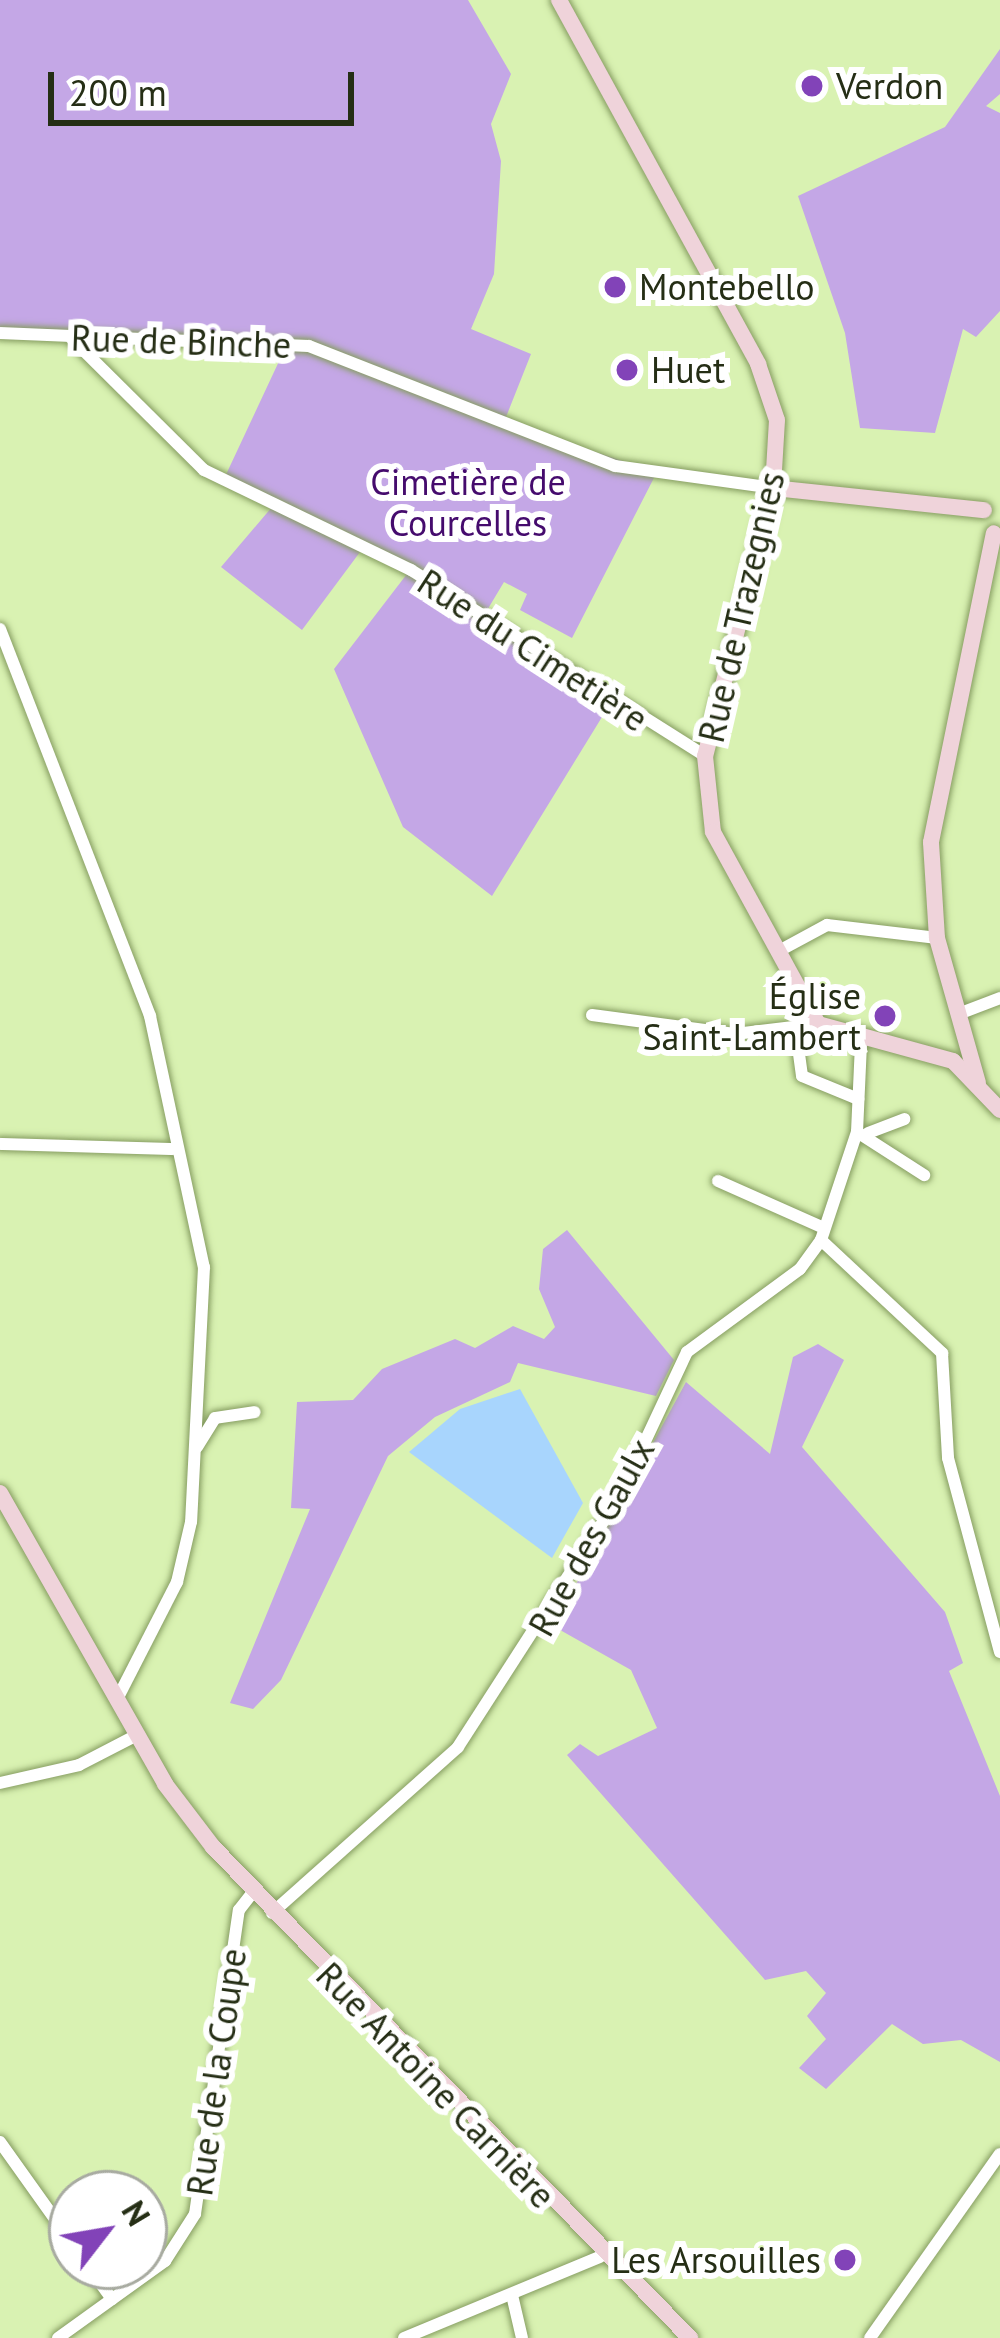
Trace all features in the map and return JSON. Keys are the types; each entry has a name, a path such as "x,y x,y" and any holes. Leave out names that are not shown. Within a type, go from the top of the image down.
{"main road":[{"name":"Rue de Trazegnies","path":"560,0 758,364 777,420 773,488 705,756 713,832 818,1024"},
{"name":"Rue de Binche","path":"773,488 984,510"},
{"path":"978,1083 937,938 932,811 997,533 984,510 1000,499"},
{"path":"818,1024 861,1044 953,1061 1000,1110"},
{"name":"Rue Antoine Carnière","path":"0,1492 137,1735 253,1892 600,2257 690,2338"}],"street":[{"name":"Rue de Binche","path":"0,333 309,346 614,466 773,488"},
{"name":"Rue du Cimetière","path":"72,339 204,470 411,569 705,756"},
{"path":"0,629 112,900 150,1016 173,1149 204,1267 196,1448 178,1582 117,1699"},
{"path":"777,952 827,925 937,938"},
{"path":"961,1013 1000,998"},
{"path":"592,1015 796,1031 818,1024"},
{"path":"796,1031 802,1076 858,1099"},
{"name":"Rue des Gaulx","path":"272,1912 458,1747 597,1535 687,1352 781,1286 822,1234 863,1132 858,1099 861,1044"},
{"path":"863,1132 904,1119"},
{"path":"863,1132 924,1175"},
{"path":"0,1144 173,1149"},
{"path":"718,1181 822,1234 942,1353 948,1458 1000,1652"},
{"path":"196,1448 215,1418 255,1412"},
{"path":"0,1784 79,1765 137,1735"},
{"name":"Rue de la Coupe","path":"58,2338 165,2260 195,2214 239,1910 253,1892"},
{"path":"0,2142 48,2209"},
{"path":"870,2338 1000,2154"},
{"path":"404,2338 600,2257"},
{"path":"105,2290 112,2300"},
{"path":"512,2295 522,2338"}],"green space":[{"name":"Cimetière de Courcelles","path":"0,0 468,0 511,74 491,124 501,161 494,274 471,329 531,354 504,422 657,472 572,638 520,610 527,594 504,582 483,617 610,704 492,896 403,827 334,669 410,570 363,548 302,630 221,567 272,507 223,481 288,342 0,332"},
{"path":"1000,49 1000,94 986,106 1000,113 1000,311 976,337 963,329 935,433 860,428 845,333 798,196 945,127"},
{"path":"567,1230 674,1360 656,1396 518,1363 510,1382 435,1417 388,1456 281,1680 253,1709 230,1703 310,1509 291,1508 297,1402 353,1400 382,1369 455,1339 475,1348 513,1326 544,1339 555,1327 539,1289 543,1249"},
{"path":"818,1344 844,1360 802,1447 945,1612 963,1663 949,1671 1000,1796 1000,2062 961,2040 923,2044 892,2024 826,2089 799,2068 826,2039 807,2016 826,1993 806,1971 765,1980 567,1755 580,1744 598,1756 657,1728 631,1670 553,1626 686,1382 770,1454 793,1357"}],"water":[{"path":"520,1389 583,1503 552,1558 409,1452 460,1409"}],"place":[{"name":"Verdon","path":"812,86"},
{"name":"Montebello","path":"615,287"},
{"name":"Huet","path":"627,370"},
{"name":"Église Saint-Lambert","path":"885,1016"},
{"name":"Les Arsouilles","path":"845,2260"}]}
